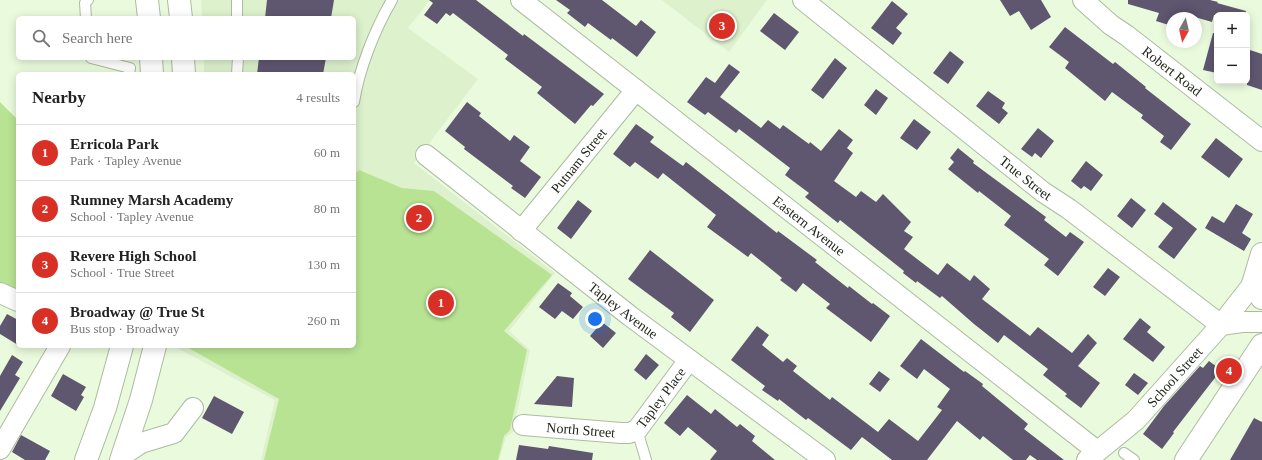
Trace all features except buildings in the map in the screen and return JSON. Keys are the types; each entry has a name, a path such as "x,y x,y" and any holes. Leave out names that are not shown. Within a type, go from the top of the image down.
{"main road":[{"path":"147,0 149,16"},
{"path":"179,0 181,16"},
{"path":"151,60 152,72"},
{"path":"183,60 184,72"},
{"name":"School Street","path":"1258,291 1262,254"},
{"path":"1186,460 1262,345"},
{"path":"86,460 104,408 121,348"},
{"path":"122,458 141,400 154,348"}],"street":[{"name":"Eastern Avenue","path":"521,0 636,90 1092,456"},
{"name":"True Street","path":"803,0 1043,192 1069,209 1221,325"},
{"name":"Robert Road","path":"1084,0 1111,25 1262,141"},
{"name":"Putnam Street","path":"521,231 636,90"},
{"name":"Tapley Avenue","path":"426,155 618,307 825,460"},
{"name":"School Street","path":"1092,456 1136,420 1221,325 1258,291"},
{"path":"0,294 16,300"},
{"path":"1221,325 1242,322 1262,322"},
{"path":"0,449 59,348"},
{"name":"Tapley Place","path":"637,430 689,360"},
{"path":"122,458 141,443 174,433 193,408"},
{"name":"North Street","path":"523,424 621,433 629,433 637,430"}],"lane":[{"path":"86,16 85,3 88,0"},
{"path":"237,0 237,16"},
{"path":"356,93 361,69 385,12 392,0"},
{"path":"99,60 130,68 129,72"},
{"path":"237,72 238,60"},
{"name":"Tapley Place","path":"637,430 646,460"},
{"path":"1124,453 1134,460"}],"shaded area":[{"path":"201,0 430,0 408,28 478,79 414,163 555,273 509,331 530,350 513,432 506,437 499,460 261,460 275,400 177,348 356,348 356,72 204,72 204,60 356,60 356,16 202,16"},
{"path":"662,0 767,0 729,52"}],"green space":[{"path":"0,102 16,118 16,300 0,292"},
{"path":"359,170 402,188 434,191 552,275 504,331 527,350 510,430 504,436 498,460 264,460 279,399 189,348 356,348 356,173"}],"place":[{"name":"Revere High School","path":"722,26"},
{"name":"Rumney Marsh Academy","path":"419,218"},
{"name":"Erricola Park","path":"441,303"},
{"name":"Broadway @ True St","path":"1229,371"}]}
